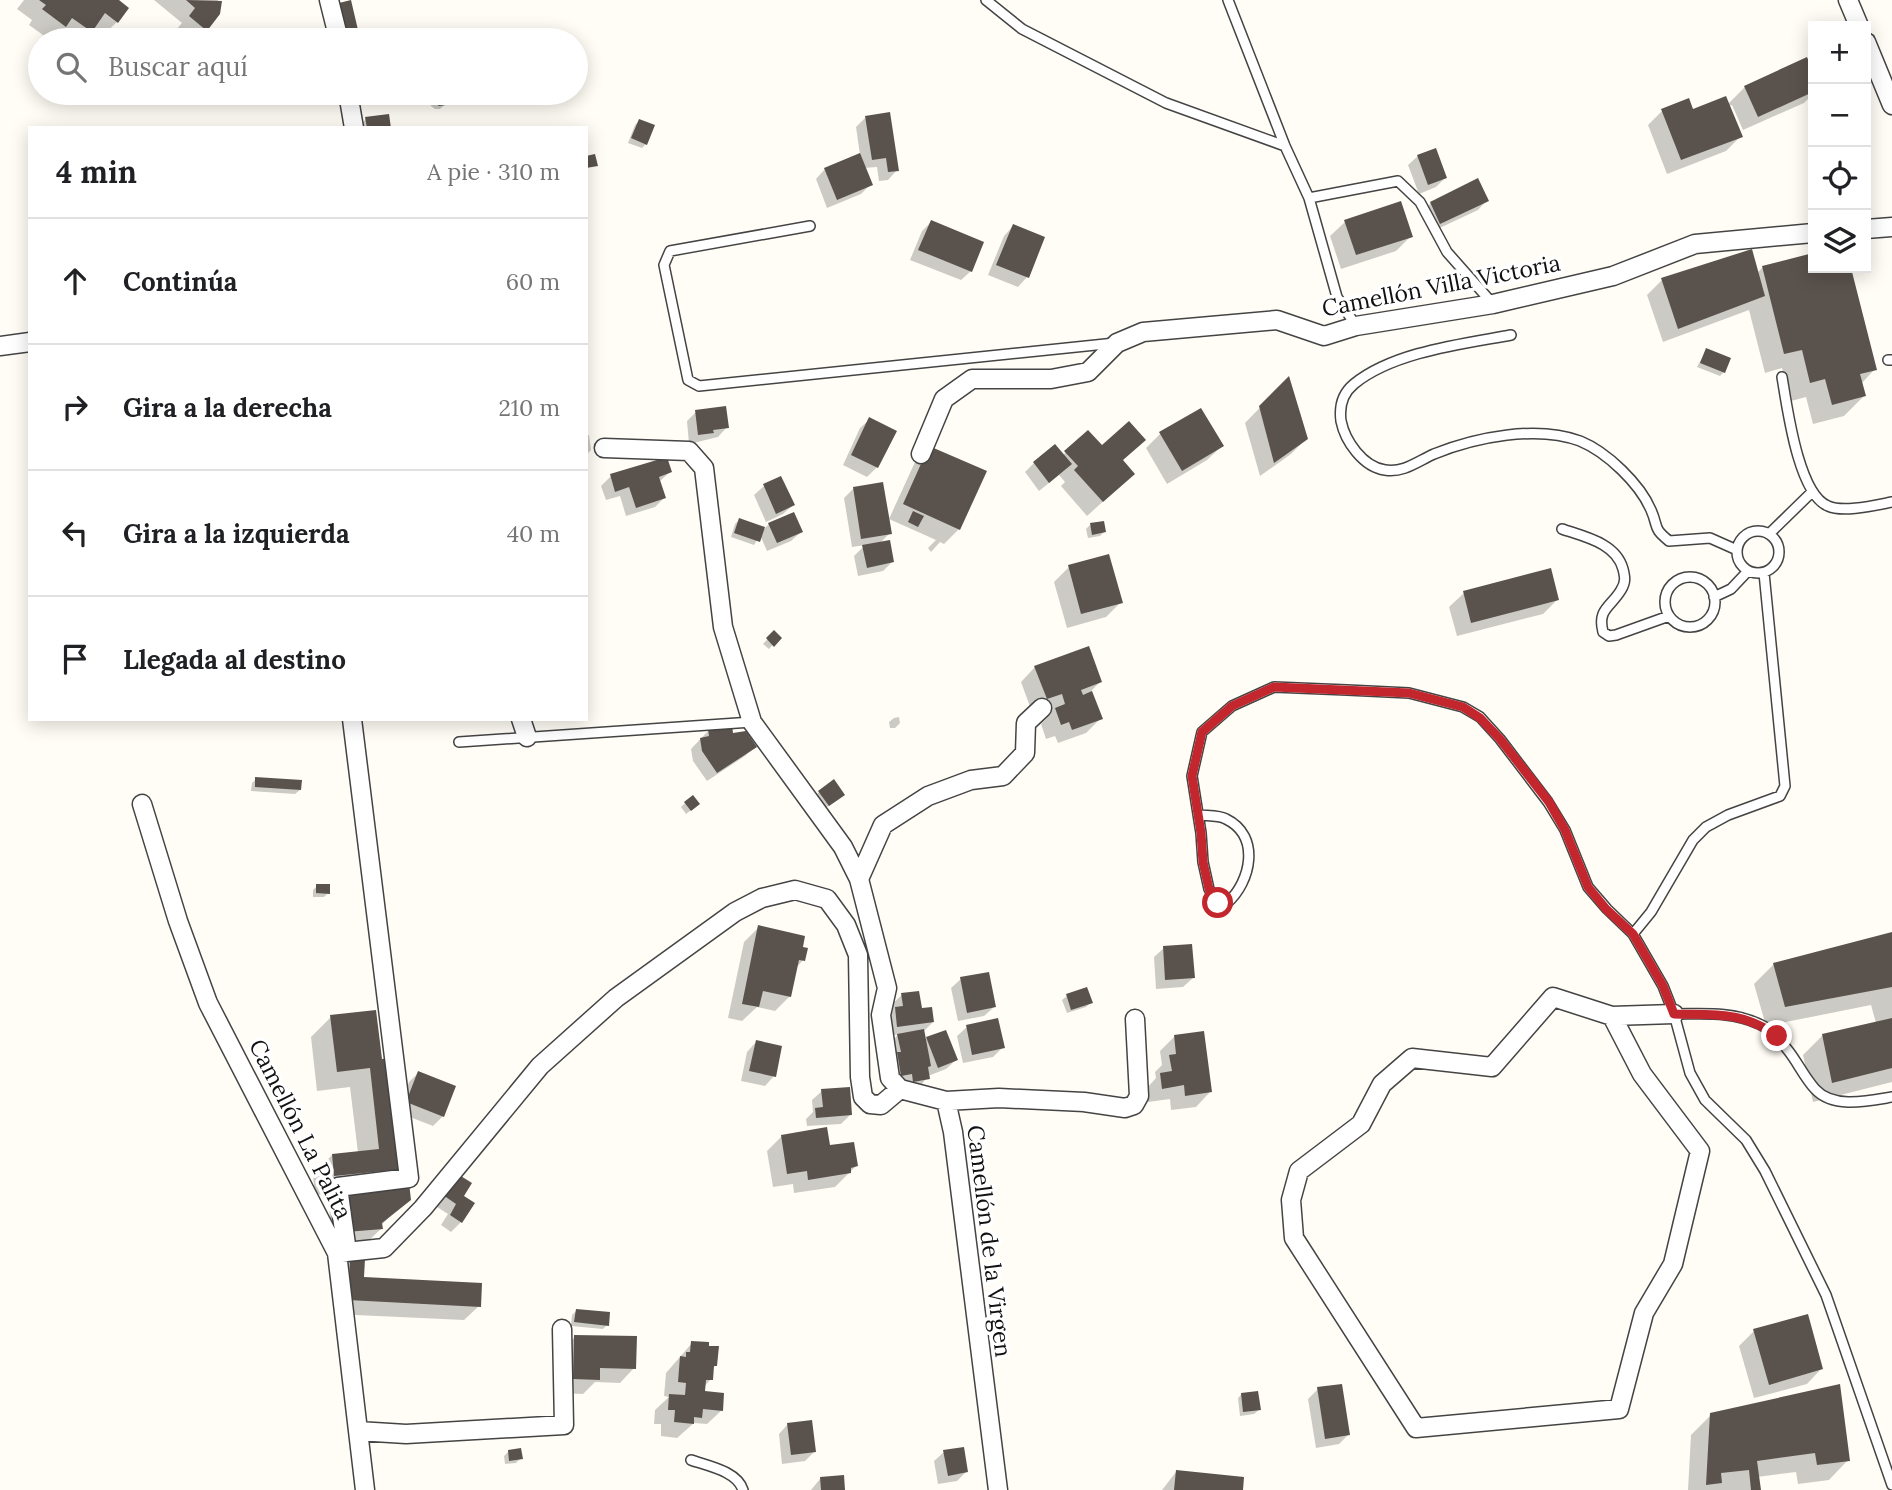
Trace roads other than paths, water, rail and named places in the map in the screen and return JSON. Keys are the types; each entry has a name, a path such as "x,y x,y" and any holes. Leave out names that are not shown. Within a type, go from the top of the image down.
{"street":[{"path":"329,0 336,28"},
{"path":"1848,0 1857,21"},
{"path":"1871,52 1888,85 1892,105"},
{"path":"350,105 354,126"},
{"path":"1871,229 1892,227"},
{"name":"Camellón Villa Victoria","path":"921,454 944,400 972,379 1051,379 1088,372 1116,343 1143,332 1277,320 1324,336 1356,326 1493,304 1613,276 1695,244 1808,233"},
{"path":"0,346 28,342"},
{"path":"352,721 409,1178 338,1187 342,1253 384,1248 423,1208 540,1066 616,998 735,912 762,898 795,890 827,899 846,925 858,956 860,1077 863,1097 870,1104 881,1105 900,1089 890,1078 881,1015 887,988 859,879 843,846 752,722 723,627 704,468 689,451 604,448"},
{"path":"859,879 883,825 928,796 971,780 1003,776 1025,754 1026,723 1042,708"},
{"path":"522,721 527,737"},
{"name":"Camellón La Palita","path":"142,804 178,921 208,1003 342,1253 365,1490"},
{"path":"1612,1016 1642,1074 1700,1151 1673,1264 1644,1313 1619,1409 1416,1428 1294,1238 1291,1200 1298,1171 1361,1124 1382,1084 1412,1058 1492,1067 1553,997 1612,1016 1674,1014"},
{"path":"946,1101 999,1098 1084,1102 1125,1108 1134,1105 1139,1096 1135,1018"},
{"name":"Camellón de la Virgen","path":"900,1089 946,1101 953,1132 998,1490"},
{"path":"358,1432 407,1434 564,1425 562,1329"}],"lane":[{"path":"986,0 1022,29 1166,103 1285,146"},
{"path":"1228,0 1285,146 1309,198 1337,297 1356,326"},
{"path":"1309,198 1398,181 1420,202 1447,252 1493,304"},
{"path":"810,226 670,251 664,265 688,380 699,386 1116,343"},
{"path":"1511,335 1425,352 1365,375 1345,391 1340,413 1343,431 1368,464 1384,470 1405,469 1434,454 1479,439 1546,432 1581,442 1612,462 1634,482 1651,511 1656,530 1669,541 1710,538 1737,550"},
{"path":"1782,377 1795,450 1812,492 1826,506 1840,508 1892,502"},
{"path":"1769,534 1812,492"},
{"path":"1562,529 1611,549 1620,559 1626,580 1605,609 1600,622 1603,632 1609,636 1616,635 1669,616"},
{"path":"1753,532 1769,534 1779,547 1779,555 1771,569 1764,573 1748,571 1741,565 1737,550 1745,536 1753,532"},
{"path":"1714,597 1731,589 1748,571"},
{"path":"1633,934 1651,912 1674,869 1706,827 1728,815 1780,796 1785,786 1764,573"},
{"path":"1680,579 1697,579 1705,583 1714,597 1712,614 1700,626 1682,626 1669,616 1665,608 1667,591 1680,579"},
{"path":"1199,815 1224,818 1237,826 1246,838 1248,871 1234,897 1227,903 1218,903 1209,889 1192,776 1202,732 1232,706 1274,687 1409,693 1463,707 1480,718 1527,773 1565,830 1588,887 1606,909 1633,934 1663,986 1674,1014 1690,1073 1705,1100 1746,1140 1765,1171 1826,1295 1892,1485"},
{"path":"459,742 752,722"},
{"path":"1674,1014 1733,1015 1760,1024 1777,1036 1813,1086 1822,1095 1833,1100 1856,1102 1892,1097"},
{"path":"691,1460 725,1472 741,1483 743,1490"}]}
